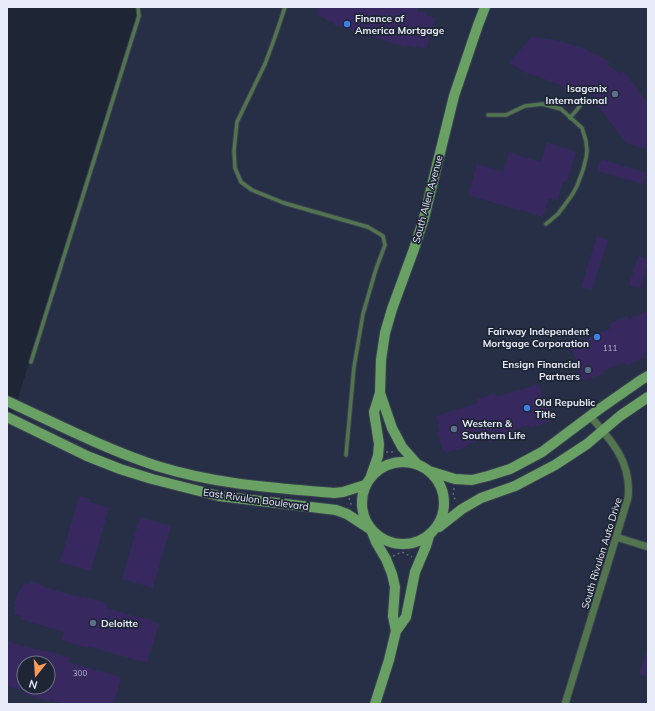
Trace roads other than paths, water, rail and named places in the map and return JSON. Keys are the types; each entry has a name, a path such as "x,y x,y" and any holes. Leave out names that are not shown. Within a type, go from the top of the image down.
{"street":[{"name":"South Allen Avenue","path":"371,476 378,456 379,444 374,412 380,393 381,360 385,333 424,218 450,110 485,7"},
{"path":"396,631 393,616 395,587 392,574 386,559 364,519 361,508 361,496 371,476 381,468 392,463 404,462 417,464 429,471 455,479 472,480 510,469 542,452 590,416 648,376"},
{"name":"South Allen Avenue","path":"380,393 392,428 402,447 417,464"},
{"path":"371,530 380,538 392,544 404,545 417,542 431,534 462,509 481,498 515,486 555,465 587,444 620,416 648,397"},
{"name":"East Rivulon Boulevard","path":"7,402 112,449 159,466 207,479 252,486 334,493 365,486"},
{"name":"South Rivulon Auto Drive","path":"565,704 628,498 629,489 629,481 624,463 611,441 590,416"},
{"name":"East Rivulon Boulevard","path":"10,418 87,456 120,469 152,479 219,496 336,510 347,514 371,530"},
{"path":"375,704 387,668 396,631 406,617 415,572 431,534 441,520 444,507 443,493 438,481 429,471"},
{"path":"616,537 648,547"}],"lane":[{"path":"30,362 139,16 138,7"},
{"path":"284,7 276,37 265,64 237,122 234,151 235,168 241,182 252,190 284,204 368,227 383,236 385,245 376,269 363,314 354,367 346,455"},
{"path":"488,115 506,115 525,106 542,104 561,109 582,128 587,151 583,170 572,195 558,214 546,224"},
{"path":"570,118 580,106"},
{"path":"10,418 19,407"},
{"path":"204,493 207,479"}],"place":[{"name":"Finance of America Mortgage","path":"347,24"},
{"name":"Isagenix International","path":"615,94"},
{"name":"Fairway Independent Mortgage Corporation","path":"597,337"},
{"name":"Ensign Financial Partners","path":"588,370"},
{"name":"Old Republic Title","path":"527,408"},
{"name":"Western & Southern Life","path":"454,429"},
{"name":"Deloitte","path":"93,623"}]}
